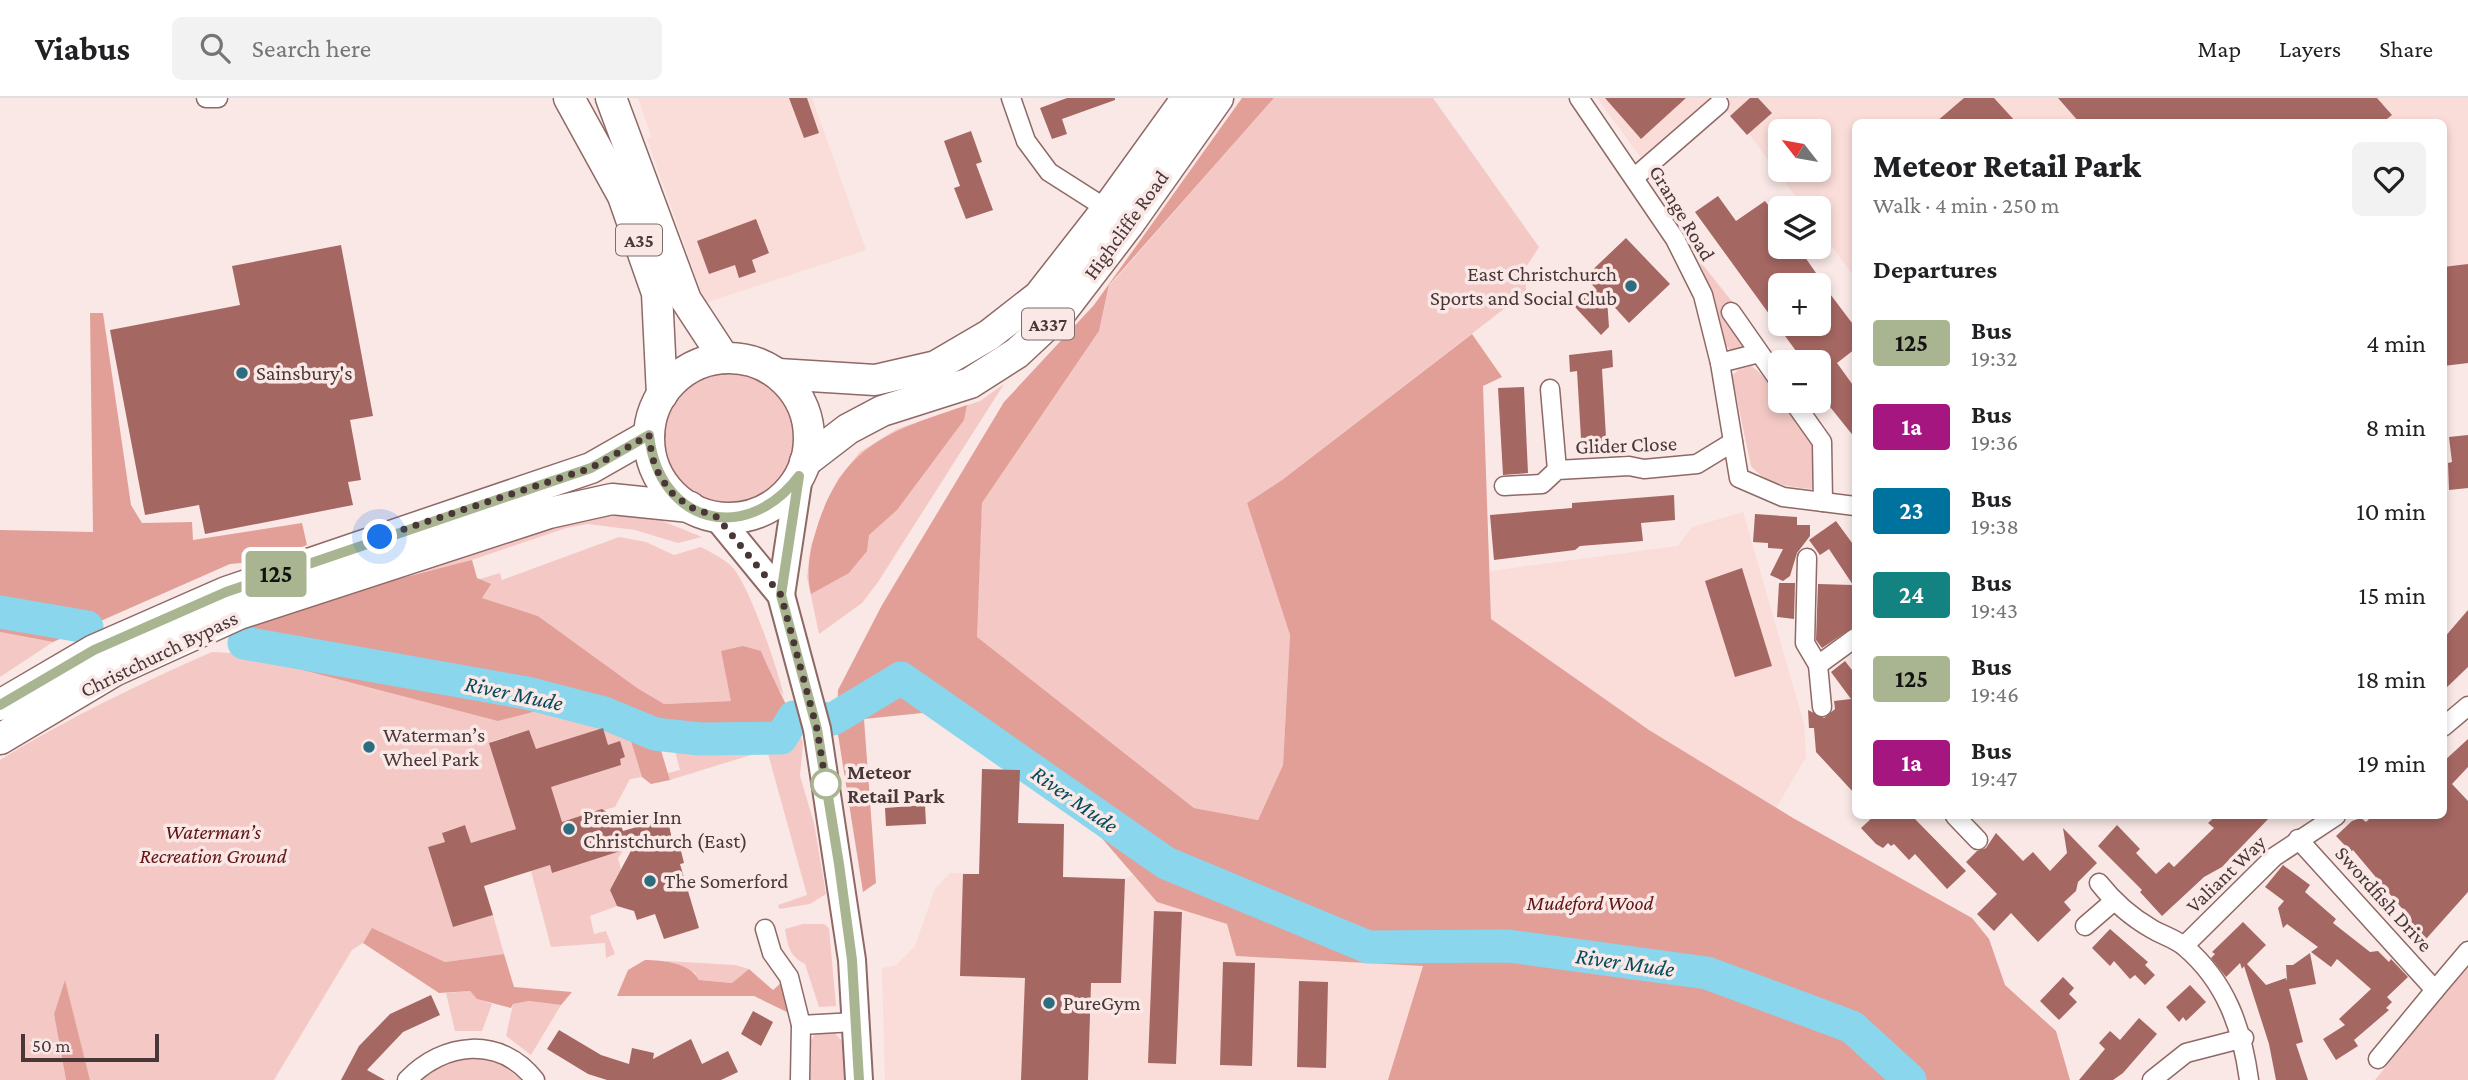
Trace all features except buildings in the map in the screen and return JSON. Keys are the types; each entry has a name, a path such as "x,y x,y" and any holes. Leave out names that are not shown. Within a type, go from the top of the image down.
{"main road":[{"name":"A35","path":"569,98 580,112 623,196 657,293 662,395"},
{"name":"A35","path":"611,98 686,300 724,358"},
{"name":"Highcliffe Road","path":"778,374 875,380 936,366 989,335 1039,296 1107,209 1187,98"},
{"name":"Highcliffe Road","path":"802,469 848,429 882,411 970,383 1017,353 1063,310 1128,225 1217,98"},
{"path":"781,595 704,512 673,494 660,477 652,457 649,435 653,414 662,395 678,376 700,363 724,358 752,361 778,374 795,392 806,414 810,438 802,469 781,595 815,720 852,960 859,1080"},
{"name":"Christchurch Bypass","path":"0,705 94,650 226,592 591,468 649,435"},
{"path":"704,512 741,517 765,509 785,496 802,469"},
{"name":"Christchurch Bypass","path":"0,738 114,671 264,606 562,510 612,499 704,512"}],"street":[{"path":"206,98 218,98"},
{"path":"1011,98 1026,141 1049,172 1107,209"},
{"name":"Grange Road","path":"1579,98 1675,239 1703,295 1720,363 1739,478 1783,496 1852,506"},
{"path":"1635,177 1718,104"},
{"path":"1731,312 1768,365"},
{"path":"1720,363 1759,353"},
{"name":"Glider Close","path":"1549,389 1557,470"},
{"path":"1801,413 1822,442 1823,502"},
{"name":"Glider Close","path":"1504,486 1542,484 1557,470 1629,466 1644,469 1697,464 1733,442"},
{"path":"1807,558 1805,643 1818,665 1822,707"},
{"path":"1818,665 1852,640"},
{"path":"2447,724 2468,706"},
{"path":"1958,819 1979,840"},
{"name":"Valiant Way","path":"2184,946 2274,857 2331,819"},
{"name":"Swordfish Drive","path":"2298,839 2435,990"},
{"path":"2099,883 2113,901 2148,927 2184,946 2206,970 2228,1001 2244,1038 2249,1080"},
{"path":"2085,926 2113,901"},
{"path":"765,929 772,953 789,977 801,1025 800,1080"},
{"name":"Swordfish Drive","path":"2378,1059 2468,951"},
{"path":"801,1025 855,1022"},
{"path":"2152,1080 2186,1053 2244,1038"},
{"path":"407,1080 446,1052 470,1047 499,1054 524,1068 535,1080"}],"shaded area":[{"path":"638,98 812,98 866,250 705,303 647,139 651,136"},
{"path":"1597,98 1712,98 1643,160"},
{"path":"1714,98 2468,98 2468,363 2447,366 2447,119 1852,119 1852,274 1831,245 1831,196 1795,196 1785,182 1831,182 1831,119 1768,119 1768,160 1749,134"},
{"path":"1743,512 1804,724 1806,757 1776,808 1649,730 1491,619 1490,571 1678,546 1692,527"},
{"path":"950,873 1125,879 1133,875 1157,902 1227,924 1237,956 1423,966 1388,1080 885,1080 882,968 895,966 915,946 935,889"}],"green space":[{"name":"Mudeford Wood","path":"1242,98 1274,98 1109,285 1099,331 982,503 977,637 1194,808 1258,820 1283,765 1290,635 1247,503 1282,480 1472,334 1502,377 1483,386 1491,619 1649,730 1793,818 1972,918 1989,939 2005,985 2056,1031 2070,1080 1388,1080 1423,966 1236,956 1227,924 1157,902 1099,835 1025,772 932,712 864,719 876,883 863,892 837,728 838,690 882,605 1004,402 1094,305"},
{"path":"1274,98 1433,98 1539,247 1526,267 1526,292 1282,480 1247,503 1290,635 1283,765 1258,820 1194,808 976,637 982,503 1099,331 1109,286"},
{"path":"1698,259 1734,304 1722,312 1746,348 1734,353 1721,341 1710,289"},
{"path":"90,313 103,313 131,505 142,523 192,522 193,540 302,523 307,545 265,561 230,564 53,642 0,632 0,530 93,532"},
{"path":"1751,366 1768,381 1768,413 1794,413 1802,424 1812,441 1815,453 1812,489 1779,484 1764,477 1751,466 1732,376 1738,370"},
{"path":"729,370 755,375 777,390 792,412 797,438 792,464 777,486 755,501 729,506 703,501 681,486 666,464 661,438 666,412 681,390 703,375"},
{"path":"1004,384 878,582 862,603 819,634 807,577 811,545 838,479 860,452 897,429 980,401"},
{"path":"967,405 964,420 897,510 869,535 867,551 849,573 811,594 809,566 814,539 830,494 844,473 876,442 917,422"},
{"path":"569,514 645,514 702,537 678,543 635,530 588,524 566,528 454,566 408,575"},
{"path":"619,537 646,542 674,555 701,547 730,565 740,578 755,610 784,696 775,685 761,651 721,651 732,701 664,704 637,689 538,616 481,598 480,579 500,573 502,580"},
{"path":"472,560 477,578 491,584 482,598 538,616 637,688 664,704 731,701 721,651 743,646 761,651 800,735 700,739 656,734 670,780 651,784 642,777 625,722 567,703 498,721 242,654 235,646 238,632 308,602"},
{"path":"0,632 53,642 0,677"},
{"name":"Waterman’s Recreation Ground","path":"212,652 249,654 498,720 567,703 625,722 642,777 630,779 615,807 544,827 546,771 561,784 621,765 608,745 538,758 529,730 490,742 534,823 484,839 474,851 465,825 443,832 445,842 428,847 453,927 493,915 504,954 445,962 372,929 363,943 352,950 274,1080 90,1080 65,981 54,1014 66,1080 0,1080 0,760 104,702"},
{"path":"800,735 803,743 800,776 814,823 826,894 810,904 779,909 778,905 807,895 767,750 670,780 668,773 680,770 671,736 700,739"},
{"path":"624,850 618,858 622,873 610,890 617,906 590,916 594,934 606,931 615,954 606,958 605,943 551,947 531,871 550,865 552,872"},
{"path":"803,924 824,924 829,928 836,1006 819,1007 805,964 790,950 785,929"},
{"path":"372,928 445,962 504,954 514,987 572,992 561,1005 529,1001 513,1004 511,1008 477,999 470,991 439,993 363,943"},
{"path":"645,960 683,966 699,980 732,983 749,969 773,990 781,983 789,1013 754,996 617,996 628,970"},
{"path":"666,961 735,965 749,969 732,983 699,980 695,973"},
{"path":"2468,964 2468,1080 2375,1080"},
{"path":"65,980 90,1080 66,1080 54,1014"},
{"path":"470,991 478,999 492,1004 482,1031 455,1031 446,993"},
{"path":"529,1001 561,1005 531,1055 506,1036 513,1004"},
{"path":"832,1030 843,1042 844,1080 807,1080 810,1042 817,1031"},
{"path":"479,1056 500,1063 521,1080 415,1080 435,1062"}],"waterway":[{"name":"River Mude","path":"0,612 87,627"},
{"name":"River Mude","path":"244,643 527,693 604,713 655,734 700,739 781,738 794,717 833,719 901,678 1166,863 1368,947 1508,946 1707,973 1852,1027 1910,1080"}],"bus line":[{"name":"125","path":"0,705 94,650 226,592 406,528 591,468 649,435 652,457 660,477 673,494 690,507 717,517 741,517 765,509 785,496 799,476 781,595 817,729 839,864 852,960 859,1080"}],"place":[{"name":"East Christchurch Sports and Social Club","path":"1631,286"},
{"name":"Sainsbury's","path":"242,373"},
{"name":"Waterman’s Wheel Park","path":"369,747"},
{"name":"Meteor Retail Park","path":"826,784"},
{"name":"Premier Inn Christchurch (East)","path":"569,829"},
{"name":"The Somerford","path":"650,881"},
{"name":"PureGym","path":"1049,1003"}],"route":[{"path":"380,537 591,468 649,435 652,457 660,477 673,494 690,507 717,517 781,595 817,729 826,784"}]}
